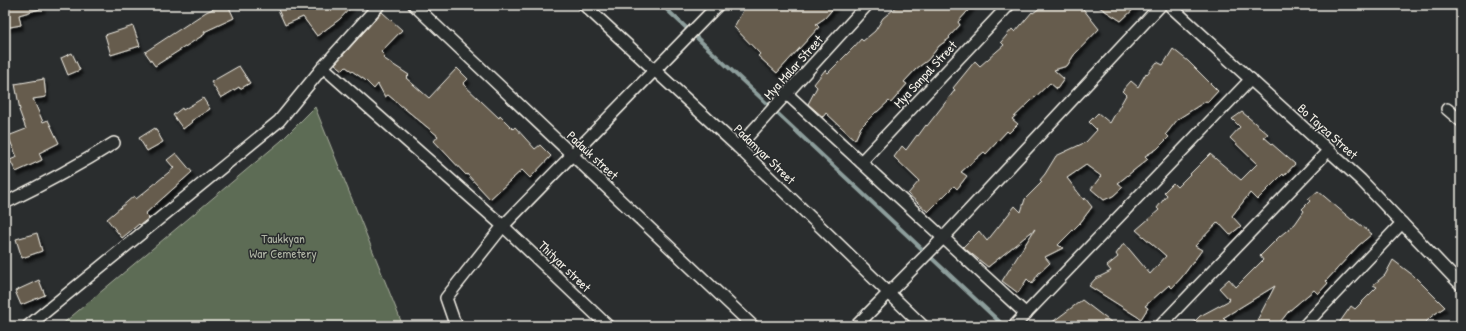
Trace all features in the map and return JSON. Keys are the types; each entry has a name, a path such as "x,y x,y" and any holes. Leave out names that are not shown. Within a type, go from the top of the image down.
{"street":[{"path":"28,326 279,121 323,66 379,5"},
{"name":"Padauk street","path":"414,5 753,326"},
{"name":"Padamyar Street","path":"584,5 738,147 923,326"},
{"path":"458,326 454,321 446,298 503,226 718,5"},
{"name":"Mya Malar Street","path":"738,147 867,5"},
{"name":"Mya Sanpal Street","path":"861,162 1009,5"},
{"path":"856,326 943,238 1162,5"},
{"name":"Bo Tayza Street","path":"1168,5 1361,180 1461,286"},
{"name":"Thityar street","path":"323,66 503,226 608,326"},
{"path":"1014,326 1251,79"},
{"path":"787,94 1026,314"},
{"path":"1447,109 1461,121"},
{"path":"5,203 81,163 114,143"},
{"path":"1160,326 1329,150"},
{"path":"1304,326 1402,223"}],"green space":[{"name":"Taukkyan War Cemetery","path":"315,107 403,326 60,326 281,141"}],"building":[{"path":"5,5 42,5 43,8 19,15 21,25 5,28"},
{"path":"221,5 228,5 234,18 204,32 205,34 155,66 145,52 206,12"},
{"path":"276,5 353,5 340,19 317,36 303,17 285,25"},
{"path":"746,5 836,5 825,18 816,24 819,27 777,73 758,56 760,54 734,27"},
{"path":"899,5 973,5 958,22 960,25 949,37 950,38 939,46 928,60 916,69 904,82 907,84 891,103 889,101 861,127 855,140 826,113 823,117 808,104 817,87 814,84 825,70 828,73 861,39 863,41 875,31 883,18"},
{"path":"1044,5 1080,5 1099,29 1074,55 1067,66 1054,70 1064,79 1057,89 1050,83 1012,119 1018,124 1009,133 1007,131 986,154 984,152 961,172 967,176 957,189 954,186 928,212 908,194 919,181 894,157 902,146 906,150 917,135 918,136 926,125 927,126 955,90 953,88 975,61 980,66 1004,45 1001,42 1012,29 1015,32 1032,12 1033,13"},
{"path":"1096,5 1138,5 1121,21"},
{"path":"382,12 402,30 381,52 385,56 383,58 409,75 406,78 429,98 457,68 468,79 463,84 499,118 500,116 513,129 515,127 535,149 540,145 551,156 530,178 522,170 490,199 434,141 438,136 388,95 385,97 378,84 374,89 365,80 346,67 343,70 335,64"},
{"path":"133,26 140,46 111,55 105,35"},
{"path":"1173,49 1188,61 1218,91 1208,102 1206,101 1178,119 1166,134 1169,137 1157,149 1145,156 1148,159 1118,183 1123,187 1113,196 1104,200 1091,189 1101,176 1086,165 1067,178 1084,200 1085,198 1092,207 1080,223 1058,245 1063,248 1045,257 1050,263 1038,274 1032,284 1027,279 1018,293 1002,281 1035,229 988,267 963,247 979,231 987,241 1015,206 1021,212 1025,199 1042,182 1040,180 1056,156 1086,142 1097,130 1089,122 1098,113 1110,123 1126,95 1122,91 1131,81 1138,87 1146,73 1147,74 1157,62 1163,65"},
{"path":"72,53 80,70 68,75 61,58"},
{"path":"239,66 250,83 240,89 239,87 221,98 211,82"},
{"path":"44,79 46,97 33,99 43,122 48,120 59,143 39,153 42,160 16,172 10,160 17,157 8,136 26,129 19,110 15,84"},
{"path":"203,98 210,109 191,121 192,122 183,129 173,115 182,108 183,110"},
{"path":"1242,112 1268,134 1264,137 1295,164 1257,200 1250,193 1232,216 1241,226 1230,235 1218,222 1195,246 1202,250 1182,277 1172,288 1169,285 1145,306 1148,308 1141,319 1089,286 1095,279 1111,271 1107,266 1118,257 1116,254 1124,243 1150,274 1166,256 1136,230 1159,210 1157,208 1167,195 1164,192 1173,183 1177,187 1210,154 1241,180 1257,164 1230,138 1240,127 1232,119"},
{"path":"155,128 163,142 147,151 139,138"},
{"path":"176,153 192,172 145,214 149,218 122,238 107,219 134,196 136,199 174,168 167,160"},
{"path":"1318,191 1352,220 1353,219 1372,234 1358,246 1326,281 1328,283 1318,294 1314,290 1289,311 1277,326 1254,326 1275,286 1223,318 1231,326 1190,326 1200,316 1230,300 1219,288 1229,279 1236,287 1263,260 1260,256 1280,236 1295,224 1304,211 1302,209 1310,201 1308,199"},
{"path":"37,233 42,251 22,258 16,239"},
{"path":"1393,260 1414,276 1445,307 1432,316 1422,326 1337,326 1351,306 1355,309 1377,287 1373,285 1385,275"},
{"path":"39,280 45,295 21,305 15,291"},
{"path":"1082,300 1116,326 1047,326"}],"waterway":[{"path":"662,5 1004,326"}]}
